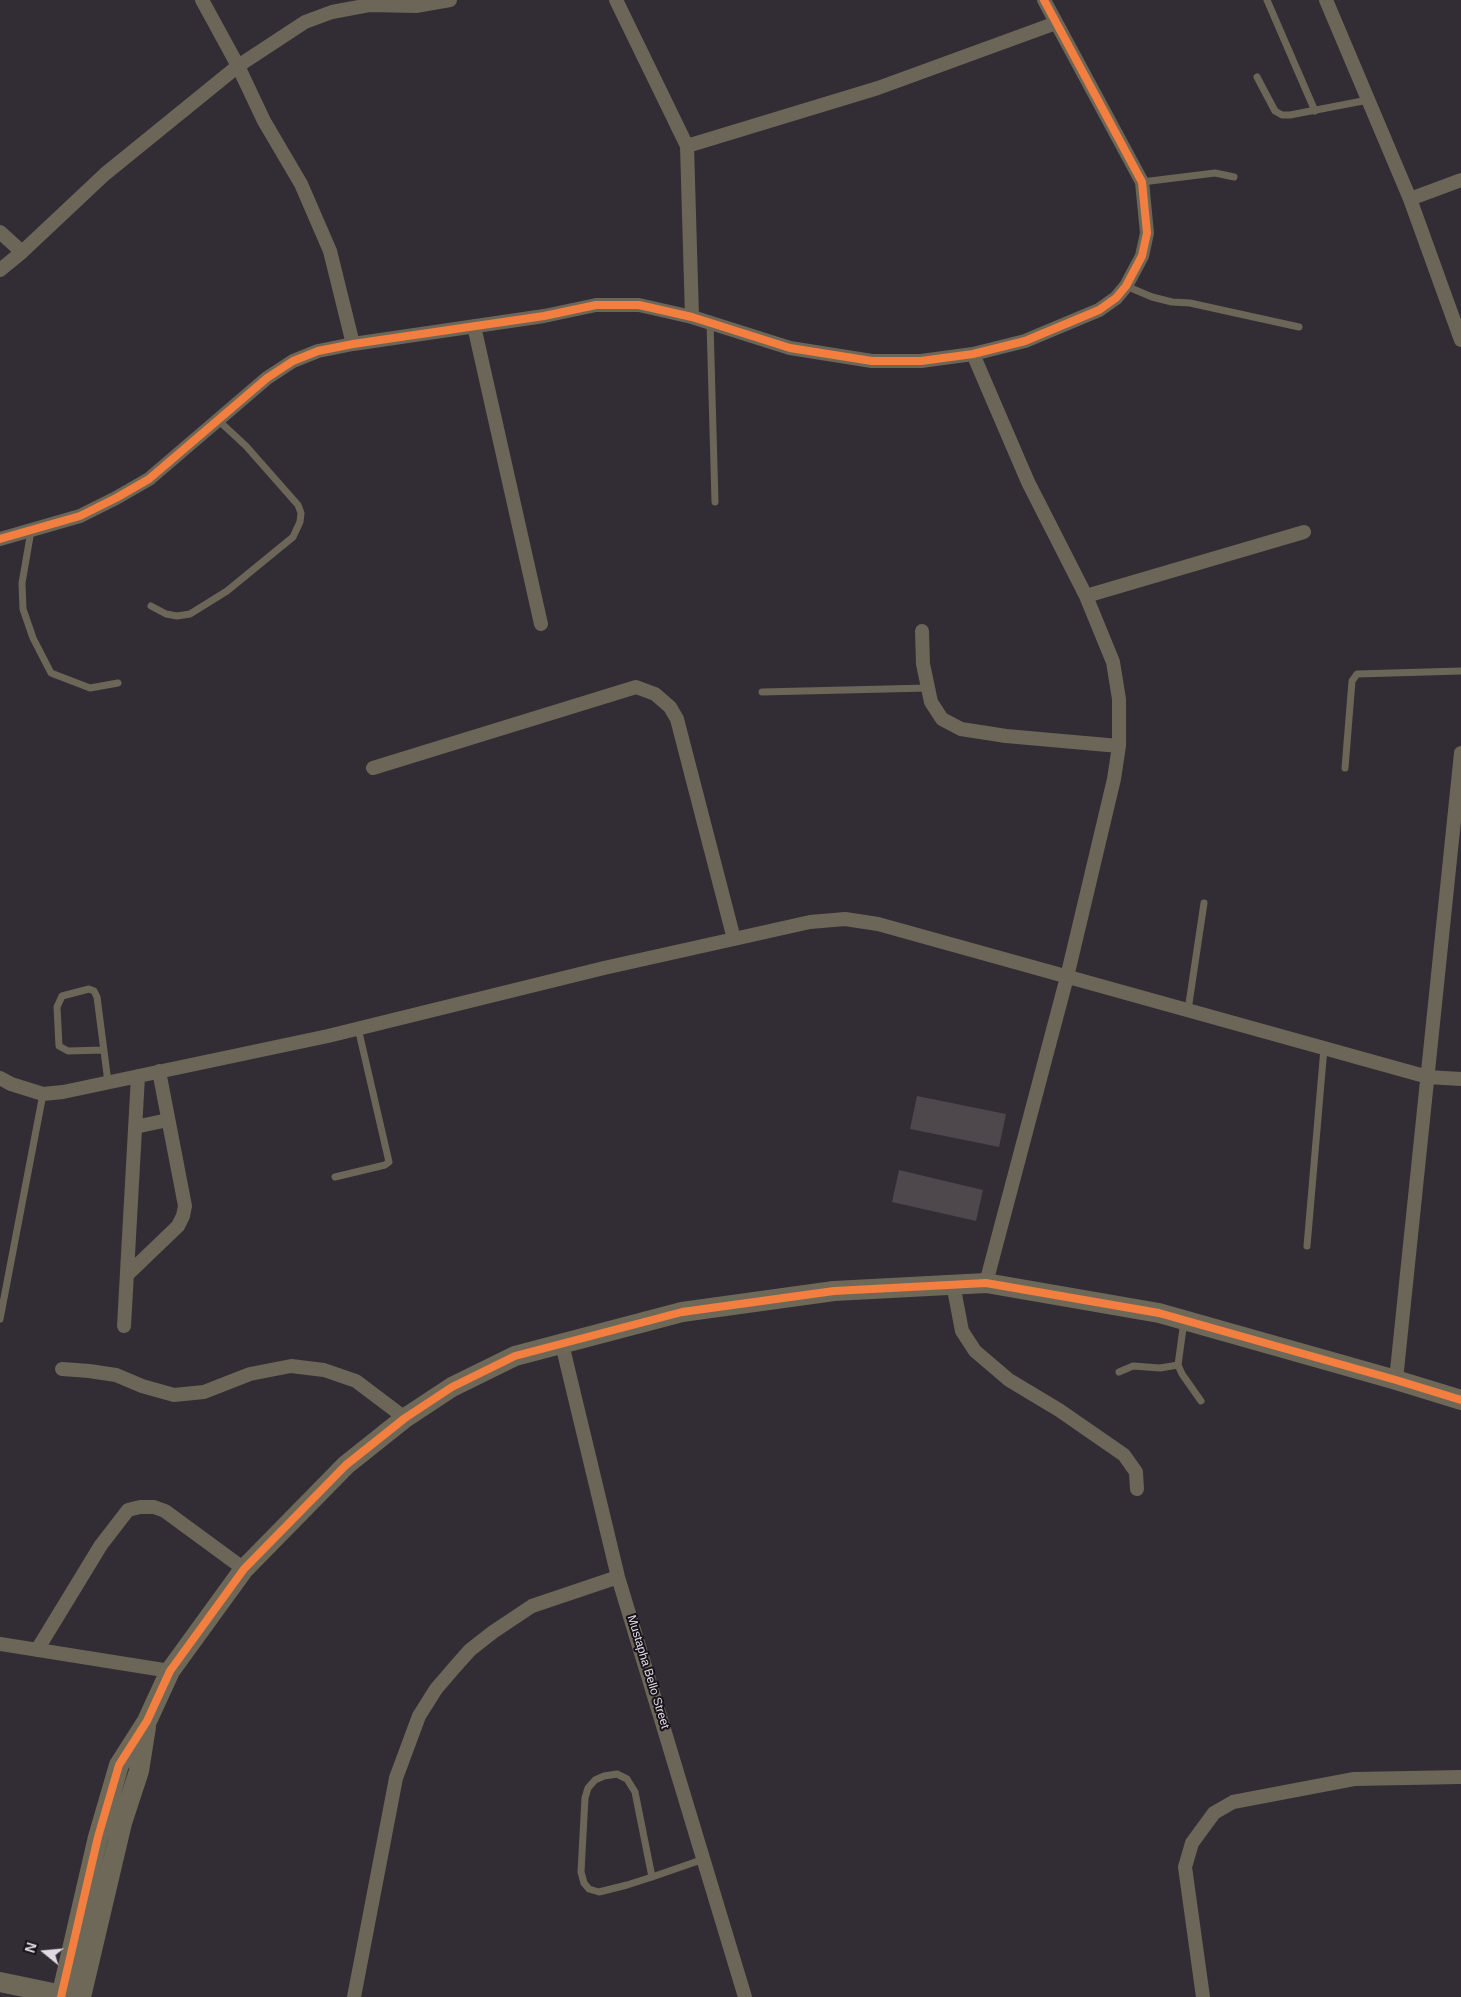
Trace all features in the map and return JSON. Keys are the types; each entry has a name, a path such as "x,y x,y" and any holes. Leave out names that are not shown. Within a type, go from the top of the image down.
{"street":[{"path":"202,0 238,66 264,121 301,184 330,251 353,344"},
{"path":"0,270 22,252 105,174 238,66 305,22 368,2 416,6 450,0"},
{"path":"616,0 687,146 692,317"},
{"path":"0,539 80,516 149,479 267,378 293,361 318,351 353,344 544,316 596,305 639,304 692,317 790,348 872,362 921,360 973,354 1025,341 1099,310 1116,298 1126,286 1142,256 1147,233 1142,182 1044,0"},
{"path":"1326,0 1410,200 1461,340"},
{"path":"687,146 878,88 1056,23"},
{"path":"1410,200 1461,180"},
{"path":"0,232 22,252"},
{"path":"474,326 541,624"},
{"path":"973,354 1028,482 1086,596 1113,662 1119,699 1119,746 1114,779 1067,977 986,1282"},
{"path":"1086,596 1304,532"},
{"path":"922,631 922,664 931,702 942,719 961,729 1006,736 1119,746"},
{"path":"373,768 636,687 655,694 670,707 677,719 734,939"},
{"path":"1396,1380 1457,824 1461,753"},
{"path":"0,1078 10,1084 43,1094 108,1082 358,1028 595,970 810,922 845,919 878,924 1428,1077 1461,1079"},
{"path":"128,1274 178,1226 185,1206 159,1071"},
{"path":"124,1326 138,1076"},
{"path":"135,1127 168,1120"},
{"path":"0,1982 69,1996 139,1771 148,1721 170,1671 244,1568 346,1465 405,1418 452,1387 515,1356 682,1312 834,1291 986,1282 1159,1313 1461,1400"},
{"path":"953,1284 962,1331 975,1351 1009,1380 1059,1410 1124,1456 1136,1472 1137,1489"},
{"name":"Mustapha Bello Street","path":"562,1344 618,1576 746,1997"},
{"path":"62,1369 116,1375 142,1386 174,1395 204,1392 250,1374 291,1366 324,1370 356,1381 405,1418"},
{"path":"37,1650 101,1545 128,1510 140,1507 154,1507 165,1511 244,1568"},
{"path":"354,1997 396,1778 418,1716 436,1689 470,1650 493,1632 532,1606 618,1576"},
{"path":"0,1644 170,1671"},
{"path":"1203,1997 1185,1867 1192,1843 1214,1813 1233,1802 1354,1779 1461,1777"}],"lane":[{"path":"1267,0 1315,111"},
{"path":"1257,77 1276,111 1282,115 1315,111 1368,100"},
{"path":"1142,182 1215,173 1234,178"},
{"path":"1126,286 1152,297 1172,302 1190,303 1299,327"},
{"path":"710,323 715,502"},
{"path":"151,606 166,614 177,616 190,614 227,591 293,537 300,522 301,513 298,505 246,446 218,420"},
{"path":"31,531 22,584 24,609 33,638 51,673 90,688 118,683"},
{"path":"1345,768 1352,681 1357,674 1461,672"},
{"path":"762,692 928,688"},
{"path":"1188,1010 1204,902"},
{"path":"104,1050 68,1051 59,1046 57,1007 62,996 89,989 94,991 97,997 104,1050 108,1082"},
{"path":"335,1177 386,1166 389,1162 358,1028"},
{"path":"1306,1246 1324,1048"},
{"path":"0,1319 43,1094"},
{"path":"1184,1320 1178,1365 1201,1402"},
{"path":"1119,1372 1133,1366 1160,1368 1178,1365"},
{"path":"652,1877 635,1792 627,1779 617,1774 595,1780 588,1788 585,1798 581,1872 584,1884 589,1889 598,1892 627,1885 652,1877 704,1858"}],"building":[{"path":"917,1096 1006,1114 999,1147 910,1129"},
{"path":"899,1170 983,1190 976,1221 892,1202"}],"cycle path":[{"path":"0,539 80,516 149,479 267,378 293,361 318,351 353,344 544,316 596,305 639,305 692,317 790,348 872,361 921,361 973,354 1025,341 1099,310 1116,298 1126,286 1142,256 1147,233 1142,182 1044,0"},
{"path":"61,1997 98,1837 119,1765 147,1721 170,1671 244,1569 346,1465 405,1418 452,1387 515,1356 682,1312 834,1291 986,1283 1159,1313 1461,1400"}]}
